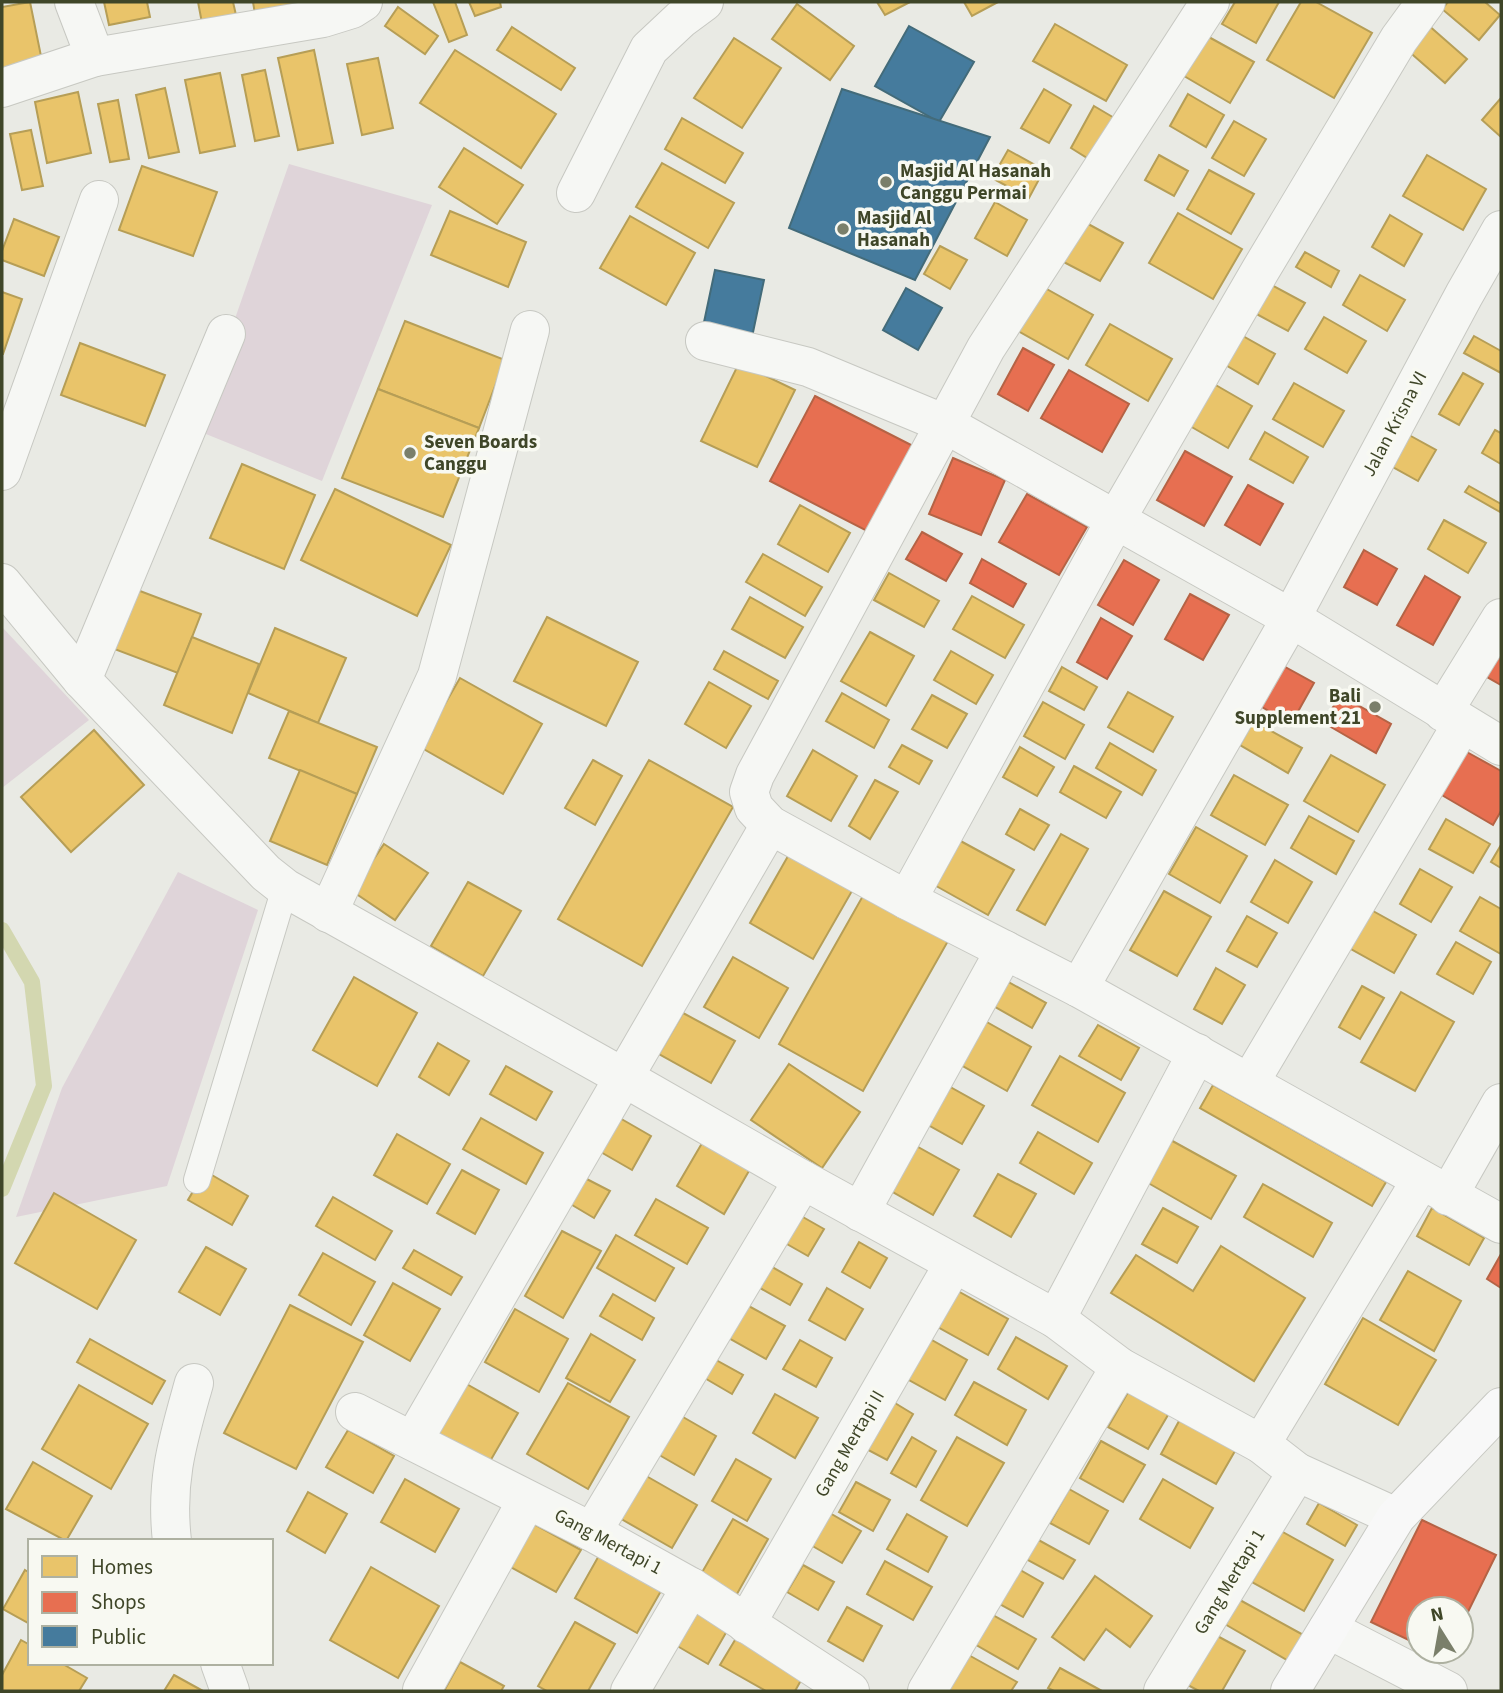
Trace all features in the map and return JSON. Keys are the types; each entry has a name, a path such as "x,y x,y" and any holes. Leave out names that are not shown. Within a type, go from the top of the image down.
{"street":[{"path":"74,2 95,57"},
{"path":"2,88 95,57 323,18 352,9 363,2"},
{"path":"576,193 649,49 704,2"},
{"path":"1210,2 986,348 755,775 749,792 754,808 770,825 907,900 1079,988 1501,1224"},
{"path":"907,900 1115,521 1348,123 1399,39 1426,2"},
{"path":"2,471 99,200"},
{"name":"Jalan Krisna VI","path":"1079,988 1291,618 1501,230"},
{"path":"328,913 437,676 530,330"},
{"path":"82,680 226,334"},
{"path":"705,341 808,367 945,424 1291,618 1501,746"},
{"path":"2,583 82,680 266,873 285,888 953,1265 1056,1319 1120,1367 1261,1444 1297,1472 1396,1517"},
{"path":"1250,1083 1452,718 1501,618"},
{"path":"413,1441 770,825"},
{"path":"860,1212 1005,950"},
{"path":"1056,1319 1197,1053"},
{"path":"1261,1444 1434,1188 1501,1103"},
{"path":"592,1532 803,1181"},
{"name":"Gang Mertapi II","path":"746,1624 953,1265"},
{"path":"927,1691 1120,1367"},
{"path":"172,1539 168,1513 169,1486 176,1446 194,1382"},
{"path":"1290,1691 1396,1517 1501,1408"},
{"name":"Gang Mertapi 1","path":"355,1412 592,1532 691,1587 850,1691"},
{"name":"Gang Mertapi 1","path":"1163,1691 1297,1472"},
{"path":"422,1690 527,1500"},
{"path":"630,1691 691,1587"},
{"path":"1328,1629 1448,1691"},
{"path":"221,1665 230,1691"}],"lane":[{"path":"197,1180 285,888"}],"shaded area":[{"path":"289,164 432,205 322,481 196,430"},
{"path":"2,627 89,720 2,788"},
{"path":"178,872 258,910 167,1186 16,1217 62,1088"}],"building: Homes":[{"path":"30,2 42,61 2,70 2,7"},
{"path":"104,2 147,2 150,17 109,25"},
{"path":"198,2 233,2 236,15 202,23"},
{"path":"253,2 314,2 255,14"},
{"path":"433,2 455,2 467,35 449,42"},
{"path":"469,2 500,2 501,7 475,16"},
{"path":"877,2 910,2 885,15"},
{"path":"964,2 998,2 972,16"},
{"path":"1235,2 1279,2 1256,43 1222,24"},
{"path":"1301,2 1316,2 1372,33 1334,98 1267,60"},
{"path":"1448,2 1485,2 1500,15 1479,40 1442,9"},
{"path":"797,4 854,46 830,80 772,39"},
{"path":"398,7 438,36 425,54 385,26"},
{"path":"1055,24 1127,65 1106,101 1033,61"},
{"path":"1427,24 1467,59 1445,83 1406,49"},
{"path":"512,27 575,68 561,90 497,50"},
{"path":"1207,36 1254,62 1230,103 1184,76"},
{"path":"734,38 781,68 742,128 694,98"},
{"path":"314,50 333,143 298,150 278,58"},
{"path":"455,50 556,114 521,168 420,103"},
{"path":"378,58 393,128 362,135 347,64"},
{"path":"265,70 279,136 255,141 242,75"},
{"path":"220,73 235,146 200,153 185,80"},
{"path":"165,88 179,152 149,158 136,95"},
{"path":"1044,89 1071,105 1049,143 1021,128"},
{"path":"78,92 91,153 47,163 35,102"},
{"path":"1188,94 1224,115 1206,147 1170,126"},
{"path":"1501,98 1501,137 1482,120"},
{"path":"118,100 129,159 110,162 98,104"},
{"path":"1094,106 1116,119 1092,161 1071,148"},
{"path":"682,118 743,153 725,183 665,149"},
{"path":"1234,121 1266,139 1244,176 1212,158"},
{"path":"31,130 43,186 22,190 10,134"},
{"path":"464,148 523,185 497,224 439,187"},
{"path":"1008,150 1044,170 1029,198 992,178"},
{"path":"1159,155 1188,171 1174,196 1145,180"},
{"path":"1427,155 1486,189 1463,230 1403,196"},
{"path":"662,163 734,203 708,248 636,207"},
{"path":"142,166 217,192 193,256 119,230"},
{"path":"1209,170 1254,194 1231,234 1187,209"},
{"path":"995,202 1027,220 1007,256 975,238"},
{"path":"450,211 526,242 508,287 431,255"},
{"path":"1178,213 1242,249 1213,299 1149,263"},
{"path":"1390,215 1422,234 1404,266 1372,247"},
{"path":"630,216 695,253 666,305 600,268"},
{"path":"14,219 59,237 44,276 2,260 2,251"},
{"path":"1079,219 1123,243 1100,281 1056,258"},
{"path":"940,246 967,260 950,289 924,274"},
{"path":"1305,252 1339,271 1331,287 1296,267"},
{"path":"1360,275 1405,300 1387,331 1343,305"},
{"path":"1036,283 1093,315 1068,359 1011,327"},
{"path":"1268,283 1305,303 1288,331 1251,311"},
{"path":"2,292 22,299 3,354 2,354"},
{"path":"1324,317 1366,341 1347,373 1305,349"},
{"path":"405,321 505,360 479,428 378,389"},
{"path":"1110,324 1172,359 1148,401 1086,365"},
{"path":"1234,331 1275,354 1258,384 1217,360"},
{"path":"1474,336 1501,351 1501,373 1464,353"},
{"path":"80,343 165,375 145,426 61,395"},
{"path":"739,363 795,390 757,467 701,441"},
{"path":"1463,373 1483,384 1459,425 1439,414"},
{"path":"1207,380 1252,406 1228,448 1183,422"},
{"path":"1294,383 1344,411 1323,447 1273,419"},
{"name":"Seven Boards Canggu","path":"378,389 479,428 443,517 342,478"},
{"path":"1495,430 1501,433 1501,464 1482,453"},
{"path":"1265,432 1308,457 1293,483 1250,459"},
{"path":"1409,435 1436,450 1418,481 1391,466"},
{"path":"242,464 315,495 284,569 210,538"},
{"path":"1469,486 1501,504 1500,512 1465,492"},
{"path":"335,489 451,545 417,616 301,560"},
{"path":"800,505 850,533 828,572 778,544"},
{"path":"1444,520 1486,543 1468,573 1428,549"},
{"path":"763,554 822,587 805,616 746,582"},
{"path":"889,573 939,601 924,627 874,600"},
{"path":"132,588 201,614 178,673 109,647"},
{"path":"972,596 1024,625 1005,658 953,629"},
{"path":"750,597 803,627 785,658 732,629"},
{"path":"547,617 638,662 606,726 514,681"},
{"path":"275,628 346,658 318,723 248,693"},
{"path":"870,632 914,656 886,706 841,681"},
{"path":"192,637 259,664 232,733 164,705"},
{"path":"724,651 778,681 768,699 714,669"},
{"path":"951,651 993,675 976,704 934,680"},
{"path":"1062,667 1097,687 1084,710 1049,691"},
{"path":"460,678 542,724 503,794 420,747"},
{"path":"709,682 751,706 726,748 685,724"},
{"path":"1128,692 1173,717 1153,752 1108,727"},
{"path":"842,693 889,720 874,748 826,721"},
{"path":"932,695 967,714 947,748 912,729"},
{"path":"1043,702 1084,725 1065,759 1024,736"},
{"path":"289,711 377,747 357,794 269,758"},
{"path":"1253,721 1302,748 1288,773 1240,745"},
{"path":"94,730 144,785 71,852 21,797"},
{"path":"1110,743 1156,770 1142,795 1096,768"},
{"path":"902,745 932,761 919,784 889,767"},
{"path":"1020,747 1054,767 1037,796 1003,777"},
{"path":"813,750 857,776 831,821 787,796"},
{"path":"1331,755 1385,785 1358,832 1304,801"},
{"path":"593,760 622,776 595,825 565,808"},
{"path":"649,760 733,807 642,966 558,919"},
{"path":"1074,766 1121,792 1106,818 1060,792"},
{"path":"300,770 357,794 327,865 270,841"},
{"path":"1234,775 1288,805 1265,845 1211,815"},
{"path":"875,780 898,792 870,839 849,826"},
{"path":"1020,809 1049,825 1034,850 1006,834"},
{"path":"1309,816 1354,841 1336,874 1291,848"},
{"path":"1446,819 1490,844 1473,873 1429,849"},
{"path":"1196,827 1247,856 1220,903 1169,874"},
{"path":"1061,834 1088,849 1045,925 1017,910"},
{"path":"955,838 1014,870 988,915 929,882"},
{"path":"384,844 428,873 395,920 352,891"},
{"path":"1501,845 1501,868 1491,862"},
{"path":"792,849 856,884 813,959 750,923"},
{"path":"1275,860 1312,882 1288,923 1251,902"},
{"path":"1420,869 1452,887 1431,922 1400,904"},
{"path":"468,882 521,911 483,976 431,946"},
{"path":"1164,891 1211,917 1177,976 1130,950"},
{"path":"864,894 948,941 863,1091 779,1044"},
{"path":"1480,897 1501,909 1501,954 1460,931"},
{"path":"1364,906 1416,935 1394,973 1342,944"},
{"path":"1247,916 1277,933 1257,967 1227,951"},
{"path":"1456,942 1491,962 1473,994 1437,974"},
{"path":"733,957 788,988 759,1038 704,1007"},
{"path":"1216,968 1245,985 1222,1024 1194,1009"},
{"path":"996,975 1046,1003 1032,1028 983,1000"},
{"path":"354,977 417,1013 377,1086 313,1050"},
{"path":"1362,986 1384,998 1360,1039 1339,1027"},
{"path":"1401,992 1454,1022 1415,1091 1361,1062"},
{"path":"683,1013 735,1041 711,1083 659,1054"},
{"path":"985,1021 1031,1047 1007,1091 961,1065"},
{"path":"1098,1025 1139,1048 1121,1080 1079,1056"},
{"path":"438,1043 469,1061 449,1095 419,1077"},
{"path":"1060,1056 1125,1093 1098,1142 1032,1105"},
{"path":"789,1064 860,1112 822,1168 751,1120"},
{"path":"506,1066 552,1092 536,1120 490,1094"},
{"path":"936,1079 984,1106 962,1144 914,1117"},
{"path":"1213,1085 1386,1182 1372,1206 1200,1108"},
{"path":"611,1113 651,1136 632,1170 592,1147"},
{"path":"481,1118 543,1153 526,1184 463,1149"},
{"path":"1038,1132 1092,1163 1074,1194 1020,1163"},
{"path":"397,1134 450,1164 427,1204 374,1175"},
{"path":"705,1138 753,1164 724,1214 677,1186"},
{"path":"902,1138 959,1170 933,1215 877,1183"},
{"path":"1167,1138 1236,1176 1211,1219 1143,1180"},
{"path":"462,1170 499,1190 475,1234 437,1213"},
{"path":"205,1171 248,1196 232,1225 188,1200"},
{"path":"577,1174 610,1191 594,1218 562,1199"},
{"path":"998,1174 1036,1194 1011,1237 974,1216"},
{"path":"1263,1184 1332,1223 1313,1257 1244,1217"},
{"path":"54,1193 136,1240 97,1309 15,1263"},
{"path":"333,1197 392,1231 375,1260 316,1226"},
{"path":"656,1199 708,1228 687,1264 635,1235"},
{"path":"1163,1208 1198,1227 1177,1263 1142,1244"},
{"path":"1432,1208 1484,1238 1469,1265 1417,1236"},
{"path":"794,1212 824,1229 808,1256 778,1239"},
{"path":"562,1231 601,1251 563,1318 525,1296"},
{"path":"616,1235 674,1268 655,1301 597,1268"},
{"path":"859,1242 887,1258 870,1288 842,1272"},
{"path":"1221,1246 1305,1298 1254,1381 1111,1293 1136,1255 1193,1291"},
{"path":"206,1247 246,1269 220,1315 179,1292"},
{"path":"414,1250 462,1277 451,1295 403,1268"},
{"path":"323,1253 375,1282 351,1325 299,1295"},
{"path":"758,1259 802,1284 790,1305 746,1280"},
{"path":"1408,1271 1461,1301 1434,1351 1380,1320"},
{"path":"393,1283 440,1309 410,1361 364,1335"},
{"path":"947,1285 1008,1319 988,1355 927,1321"},
{"path":"827,1288 863,1309 845,1340 809,1320"},
{"path":"613,1294 654,1318 642,1340 600,1316"},
{"path":"745,1304 785,1326 766,1359 727,1337"},
{"path":"290,1305 363,1342 296,1469 224,1433"},
{"path":"515,1309 568,1339 539,1392 485,1362"},
{"path":"1363,1318 1436,1360 1398,1425 1325,1384"},
{"path":"591,1334 635,1360 610,1402 566,1378"},
{"path":"923,1335 967,1360 945,1400 900,1375"},
{"path":"1016,1337 1067,1366 1048,1399 998,1369"},
{"path":"90,1339 165,1381 152,1404 77,1362"},
{"path":"800,1340 832,1358 816,1387 783,1369"},
{"path":"707,1355 743,1375 732,1394 696,1373"},
{"path":"1135,1380 1175,1403 1148,1449 1108,1427"},
{"path":"463,1382 518,1413 485,1470 430,1439"},
{"path":"974,1382 1026,1410 1007,1445 955,1415"},
{"path":"568,1383 629,1417 588,1489 527,1454"},
{"path":"79,1385 148,1424 111,1489 42,1449"},
{"path":"775,1394 818,1418 795,1458 753,1433"},
{"path":"885,1397 913,1414 887,1460 857,1444"},
{"path":"1184,1412 1239,1444 1216,1484 1161,1454"},
{"path":"676,1413 716,1436 694,1475 654,1452"},
{"path":"348,1430 394,1456 373,1493 326,1467"},
{"path":"912,1437 936,1451 916,1487 891,1473"},
{"path":"957,1437 1004,1463 967,1526 921,1500"},
{"path":"1101,1441 1145,1465 1123,1502 1080,1478"},
{"path":"736,1459 771,1479 747,1521 712,1501"},
{"path":"33,1462 92,1496 67,1539 62,1539 6,1509"},
{"path":"641,1473 697,1505 672,1548 616,1516"},
{"path":"405,1479 459,1509 435,1552 381,1522"},
{"path":"1163,1479 1213,1508 1190,1548 1140,1519"},
{"path":"856,1482 890,1500 873,1531 839,1512"},
{"path":"1069,1489 1108,1511 1089,1544 1050,1523"},
{"path":"308,1492 347,1514 325,1553 287,1531"},
{"path":"1319,1503 1357,1525 1345,1546 1307,1524"},
{"path":"828,1512 861,1531 842,1563 809,1544"},
{"path":"907,1514 947,1537 928,1572 887,1549"},
{"path":"733,1519 768,1539 733,1601 697,1581"},
{"path":"532,1523 581,1550 556,1592 507,1565"},
{"path":"1281,1531 1333,1560 1304,1611 1252,1582"},
{"path":"1024,1532 1075,1560 1063,1579 1013,1552"},
{"path":"606,1543 669,1577 637,1633 575,1598"},
{"path":"885,1561 932,1587 913,1620 867,1594"},
{"path":"1006,1562 1043,1583 1023,1617 987,1597"},
{"path":"803,1565 834,1582 818,1610 787,1592"},
{"path":"371,1567 439,1606 398,1678 330,1640"},
{"path":"25,1570 28,1572 28,1623 3,1609"},
{"path":"1095,1576 1152,1616 1130,1647 1106,1629 1084,1660 1052,1637"},
{"path":"1238,1599 1307,1637 1292,1663 1223,1623"},
{"path":"689,1601 731,1624 708,1664 667,1640"},
{"path":"847,1607 882,1626 863,1661 828,1641"},
{"path":"982,1609 1036,1639 1018,1669 964,1638"},
{"path":"575,1622 615,1644 588,1691 547,1691 538,1686"},
{"path":"741,1630 808,1668 795,1691 766,1691 720,1665"},
{"path":"1210,1632 1245,1651 1222,1691 1199,1691 1182,1682"},
{"path":"21,1640 28,1644 28,1665 64,1665 87,1678 79,1691 2,1691 2,1675"},
{"path":"965,1653 1017,1682 1011,1691 942,1691"},
{"path":"460,1662 504,1686 501,1691 444,1691"},
{"path":"1060,1668 1102,1691 1054,1691 1048,1688"},
{"path":"174,1675 203,1691 164,1691"}],"building: Shops":[{"path":"1023,348 1054,365 1028,411 998,394"},
{"path":"1069,370 1129,404 1102,452 1041,418"},
{"path":"815,396 915,447 871,533 770,481"},
{"path":"1185,451 1232,477 1204,526 1157,500"},
{"path":"953,458 1005,480 981,535 929,514"},
{"path":"1248,485 1283,504 1260,545 1225,525"},
{"path":"1027,494 1087,527 1059,575 999,542"},
{"path":"922,532 962,554 946,581 906,559"},
{"path":"1364,550 1397,569 1377,605 1344,587"},
{"path":"982,559 1026,584 1013,607 970,583"},
{"path":"1124,560 1159,580 1133,625 1098,605"},
{"path":"1425,576 1460,597 1433,645 1397,625"},
{"path":"1190,594 1229,615 1203,660 1165,639"},
{"path":"1101,618 1132,636 1107,679 1077,662"},
{"path":"1501,645 1501,685 1473,669"},
{"path":"1278,663 1314,683 1291,724 1255,703"},
{"path":"1340,695 1391,724 1376,753 1324,723"},
{"path":"1465,751 1501,771 1501,811 1493,825 1440,794"},
{"path":"1501,1254 1501,1288 1487,1279"},
{"path":"1422,1520 1496,1555 1475,1598 1475,1595 1405,1595 1405,1638 1371,1622"}],"building: Public":[{"path":"909,26 974,62 939,122 875,86"},
{"name":"Masjid Al Hasanah Canggu Permai","path":"842,89 990,137 915,280 789,228"},
{"path":"715,270 764,280 752,337 703,327"},
{"path":"906,288 942,308 918,350 883,330"}],"waterway":[{"path":"2,930 32,982 44,1086 2,1189"}],"place":[{"name":"Masjid Al Hasanah Canggu Permai","path":"886,182"},
{"name":"Masjid Al Hasanah","path":"843,229"},
{"name":"Seven Boards Canggu","path":"410,453"},
{"name":"Bali Supplement 21","path":"1375,707"}]}
